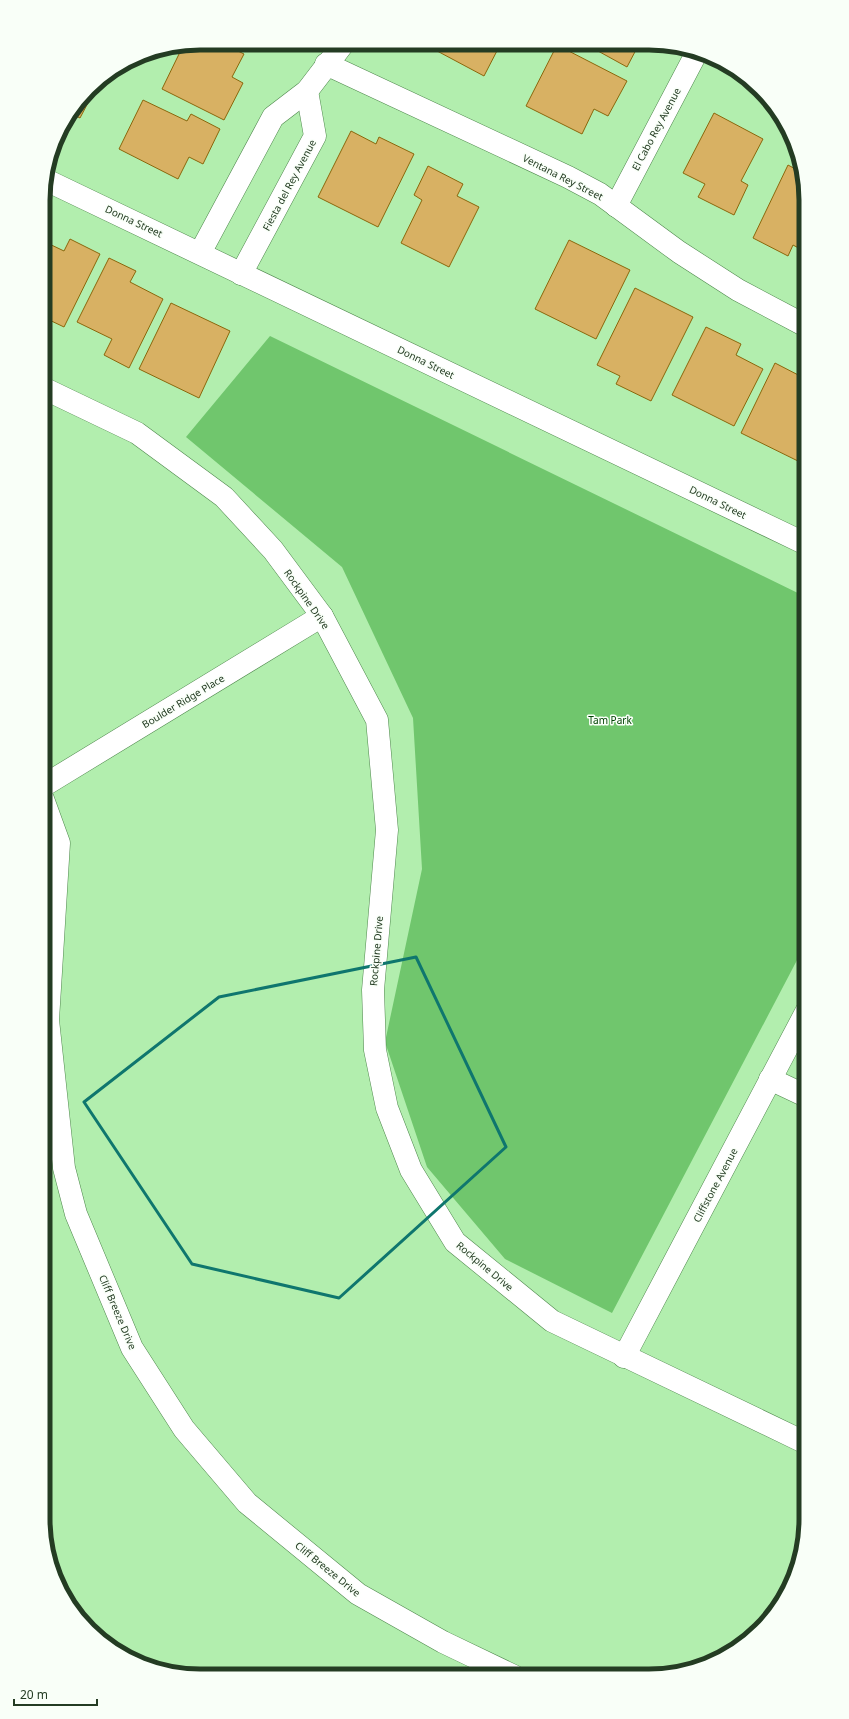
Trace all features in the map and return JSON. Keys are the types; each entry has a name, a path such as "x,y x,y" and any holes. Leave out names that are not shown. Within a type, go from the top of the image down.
{"street":[{"path":"200,253 273,117 307,91 338,50"},
{"name":"El Cabo Rey Avenue","path":"616,206 694,57"},
{"name":"Ventana Rey Street","path":"326,64 568,177 600,194 680,252 738,290 799,322"},
{"name":"Fiesta del Rey Avenue","path":"241,274 315,136 307,91"},
{"name":"Donna Street","path":"51,182 799,541"},
{"name":"Rockpine Drive","path":"50,391 137,432 224,497 273,550 322,616 377,720 387,830 372,990 375,1050 387,1108 411,1170 456,1242 552,1322 799,1440"},
{"name":"Boulder Ridge Place","path":"50,782 322,616"},
{"name":"Cliff Breeze Drive","path":"50,818 59,843 50,957"},
{"name":"Cliffstone Avenue","path":"624,1357 799,1025"},
{"name":"Cliff Breeze Drive","path":"50,1059 64,1168 76,1214 132,1348 184,1429 247,1502 358,1594 443,1642 499,1669"},
{"path":"770,1079 799,1093"}],"highlighted area":[{"path":"416,957 506,1147 339,1298 192,1264 84,1102 219,997"}],"green space":[{"name":"Tam Park","path":"270,336 799,594 799,956 612,1313 505,1259 427,1167 385,1042 422,869 413,718 342,567 186,437"}],"building":[{"path":"190,50 236,50 244,54 232,77 243,83 224,120 162,89 180,52 179,51"},
{"path":"435,50 497,50 484,76"},
{"path":"554,50 567,50 627,81 608,116 594,109 582,134 526,106"},
{"path":"598,50 636,50 627,67"},
{"path":"91,97 80,118 76,116"},
{"path":"143,100 187,121 191,114 220,129 203,164 189,157 178,179 119,149"},
{"path":"714,113 763,139 741,181 748,185 734,215 698,197 705,184 683,173"},
{"path":"351,131 376,144 379,137 414,154 378,227 318,197"},
{"path":"788,165 796,169 799,190 799,248 793,245 788,256 753,238"},
{"path":"428,166 463,184 457,196 479,207 449,267 401,243 422,200 414,195"},
{"path":"70,239 100,254 64,327 50,320 50,244 64,251"},
{"path":"569,240 630,270 596,339 535,309"},
{"path":"109,258 136,271 130,282 163,299 129,368 104,355 112,339 77,322"},
{"path":"635,288 693,317 651,401 616,384 620,376 597,365"},
{"path":"171,303 230,331 199,398 139,369"},
{"path":"706,327 741,344 736,355 763,369 734,426 672,395"},
{"path":"775,363 799,375 799,462 741,433"}]}
